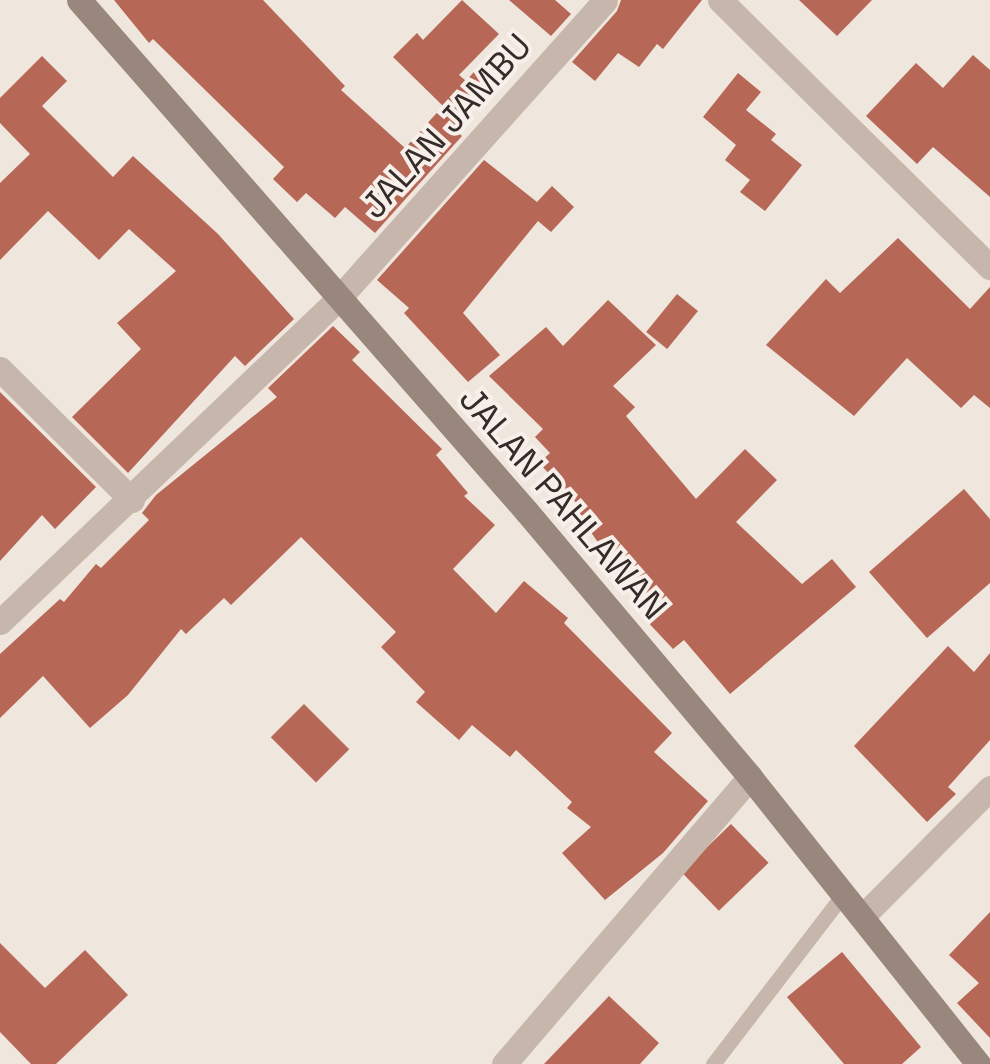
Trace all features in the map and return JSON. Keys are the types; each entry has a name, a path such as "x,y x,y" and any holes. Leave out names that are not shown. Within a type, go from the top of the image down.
{"main road":[{"name":"JALAN PAHLAWAN","path":"79,0 340,298 750,778 978,1064"}],"street":[{"name":"JALAN JAMBU","path":"0,622 340,298 605,0"},
{"path":"720,0 990,267"},
{"path":"0,369 132,500"},
{"path":"504,1064 750,778"},
{"path":"862,917 990,788"}],"lane":[{"path":"713,1064 844,893"}],"building":[{"path":"114,0 263,0 345,86 341,90 405,148 443,106 393,57 417,33 423,40 462,0 499,34 459,75 466,81 480,65 488,71 456,131 462,136 375,233 345,207 335,218 306,193 297,202 273,179 284,167 153,39 149,43"},
{"path":"509,0 555,0 571,14 551,36"},
{"path":"621,0 702,0 663,49 657,44 639,67 618,53 595,81 572,62 617,11"},
{"path":"799,0 872,0 837,36"},
{"path":"973,55 990,70 990,197 933,147 917,164 866,116 916,63 943,88"},
{"path":"42,56 67,81 42,106 113,177 133,156 218,234 294,319 245,366 235,356 128,473 72,417 141,349 117,323 176,271 129,229 99,260 48,211 0,260 0,183 30,154 0,123 0,98"},
{"path":"738,73 761,92 746,110 776,134 771,140 802,165 765,211 740,192 750,180 725,160 736,145 703,117"},
{"path":"484,160 537,202 552,186 574,207 551,232 538,221 463,313 500,355 468,382 404,313 409,308 377,280"},
{"path":"898,238 970,309 990,287 990,408 974,395 961,408 907,358 854,416 766,345 826,279 840,293"},
{"path":"677,294 698,311 667,349 646,332"},
{"path":"608,300 656,345 613,386 635,407 626,416 696,499 745,449 777,480 736,522 802,584 832,559 856,587 730,694 684,640 673,649 644,618 651,612 602,557 606,554 577,512 582,509 539,463 550,453 535,437 543,429 489,376 546,327 563,346"},
{"path":"333,326 360,352 352,360 442,449 436,455 468,493 464,496 495,525 453,569 496,613 524,581 568,618 564,623 672,733 654,752 708,801 663,853 605,900 562,853 591,827 567,808 572,802 516,750 510,757 472,725 459,740 416,702 425,692 381,647 396,632 301,537 231,605 224,598 186,634 181,629 128,695 90,728 43,676 0,718 0,654 60,599 64,602 96,564 101,568 149,520 142,513 156,495 277,397 268,388"},
{"path":"0,392 96,487 55,529 42,515 0,561"},
{"path":"964,489 990,519 990,583 927,638 869,572"},
{"path":"948,646 974,672 990,653 990,740 948,787 956,794 927,822 854,746"},
{"path":"304,704 349,749 316,782 271,737"},
{"path":"731,824 769,863 719,911 681,872"},
{"path":"990,912 990,1038 957,1003 979,983 949,955"},
{"path":"0,943 45,988 85,950 128,995 56,1064 31,1064 0,1032"},
{"path":"842,952 921,1047 902,1064 844,1064 787,997"},
{"path":"609,996 659,1043 640,1064 544,1064"}]}
